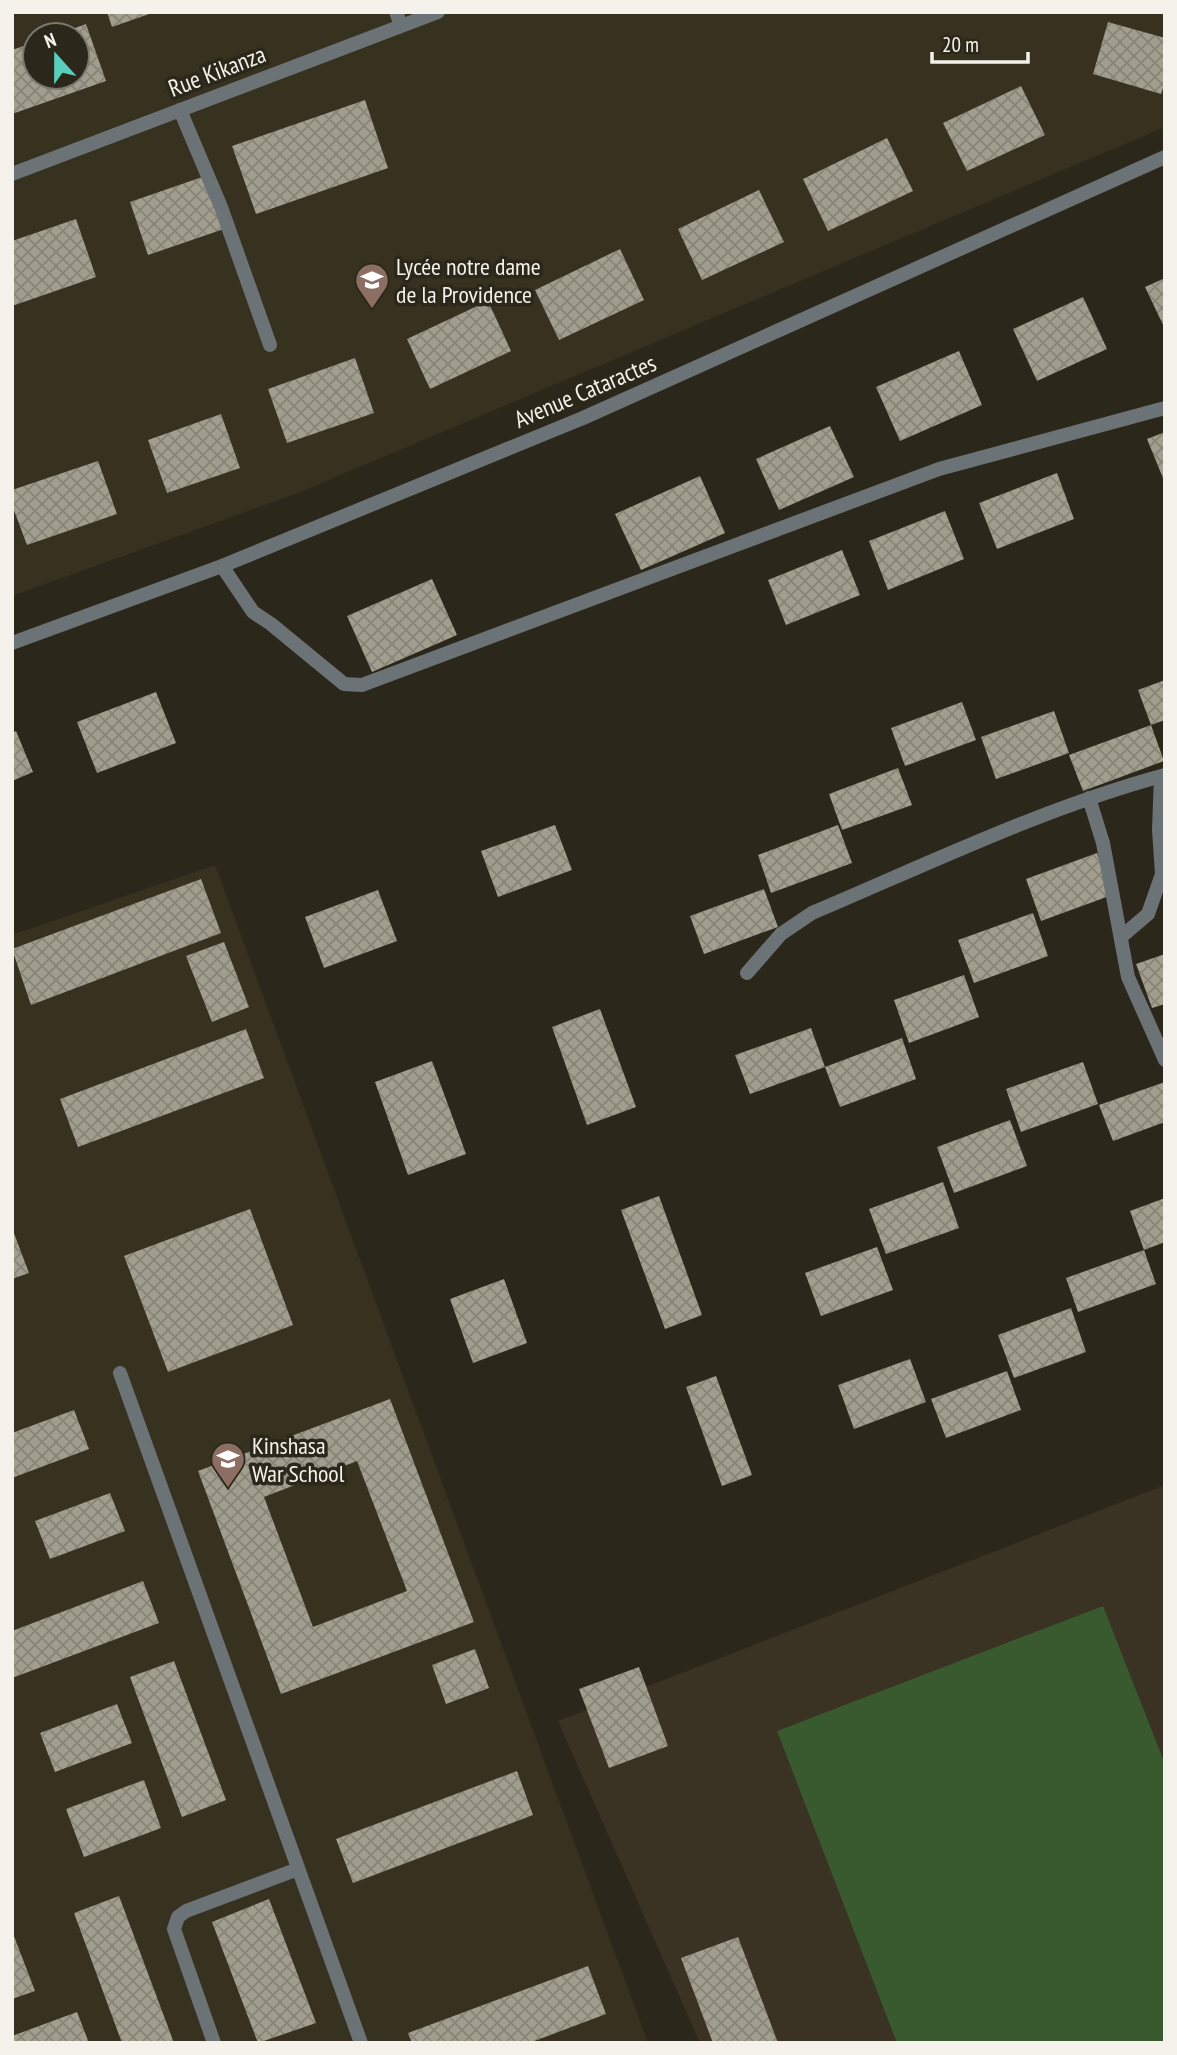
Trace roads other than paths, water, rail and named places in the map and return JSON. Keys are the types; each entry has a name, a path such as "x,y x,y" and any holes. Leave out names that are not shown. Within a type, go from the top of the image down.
{"street":[{"name":"Rue Kikanza","path":"12,174 180,110 398,19 438,12"},
{"path":"180,110 221,207 270,345"},
{"name":"Avenue Cataractes","path":"12,643 222,566 583,418 1165,157"},
{"path":"222,566 253,612 344,684 362,685 939,469 1165,408"},
{"path":"747,973 781,934 812,913 1048,812 1163,775 1159,830 1162,874 1148,914 1121,937"},
{"path":"1089,798 1103,843 1128,977 1165,1060"},
{"path":"120,1373 361,2043"},
{"path":"215,2043 174,1928 178,1917 186,1911 298,1868"}],"place":[{"name":"Lycée notre dame de la Providence","path":"372,310"},
{"name":"Kinshasa War School","path":"228,1489"}]}
